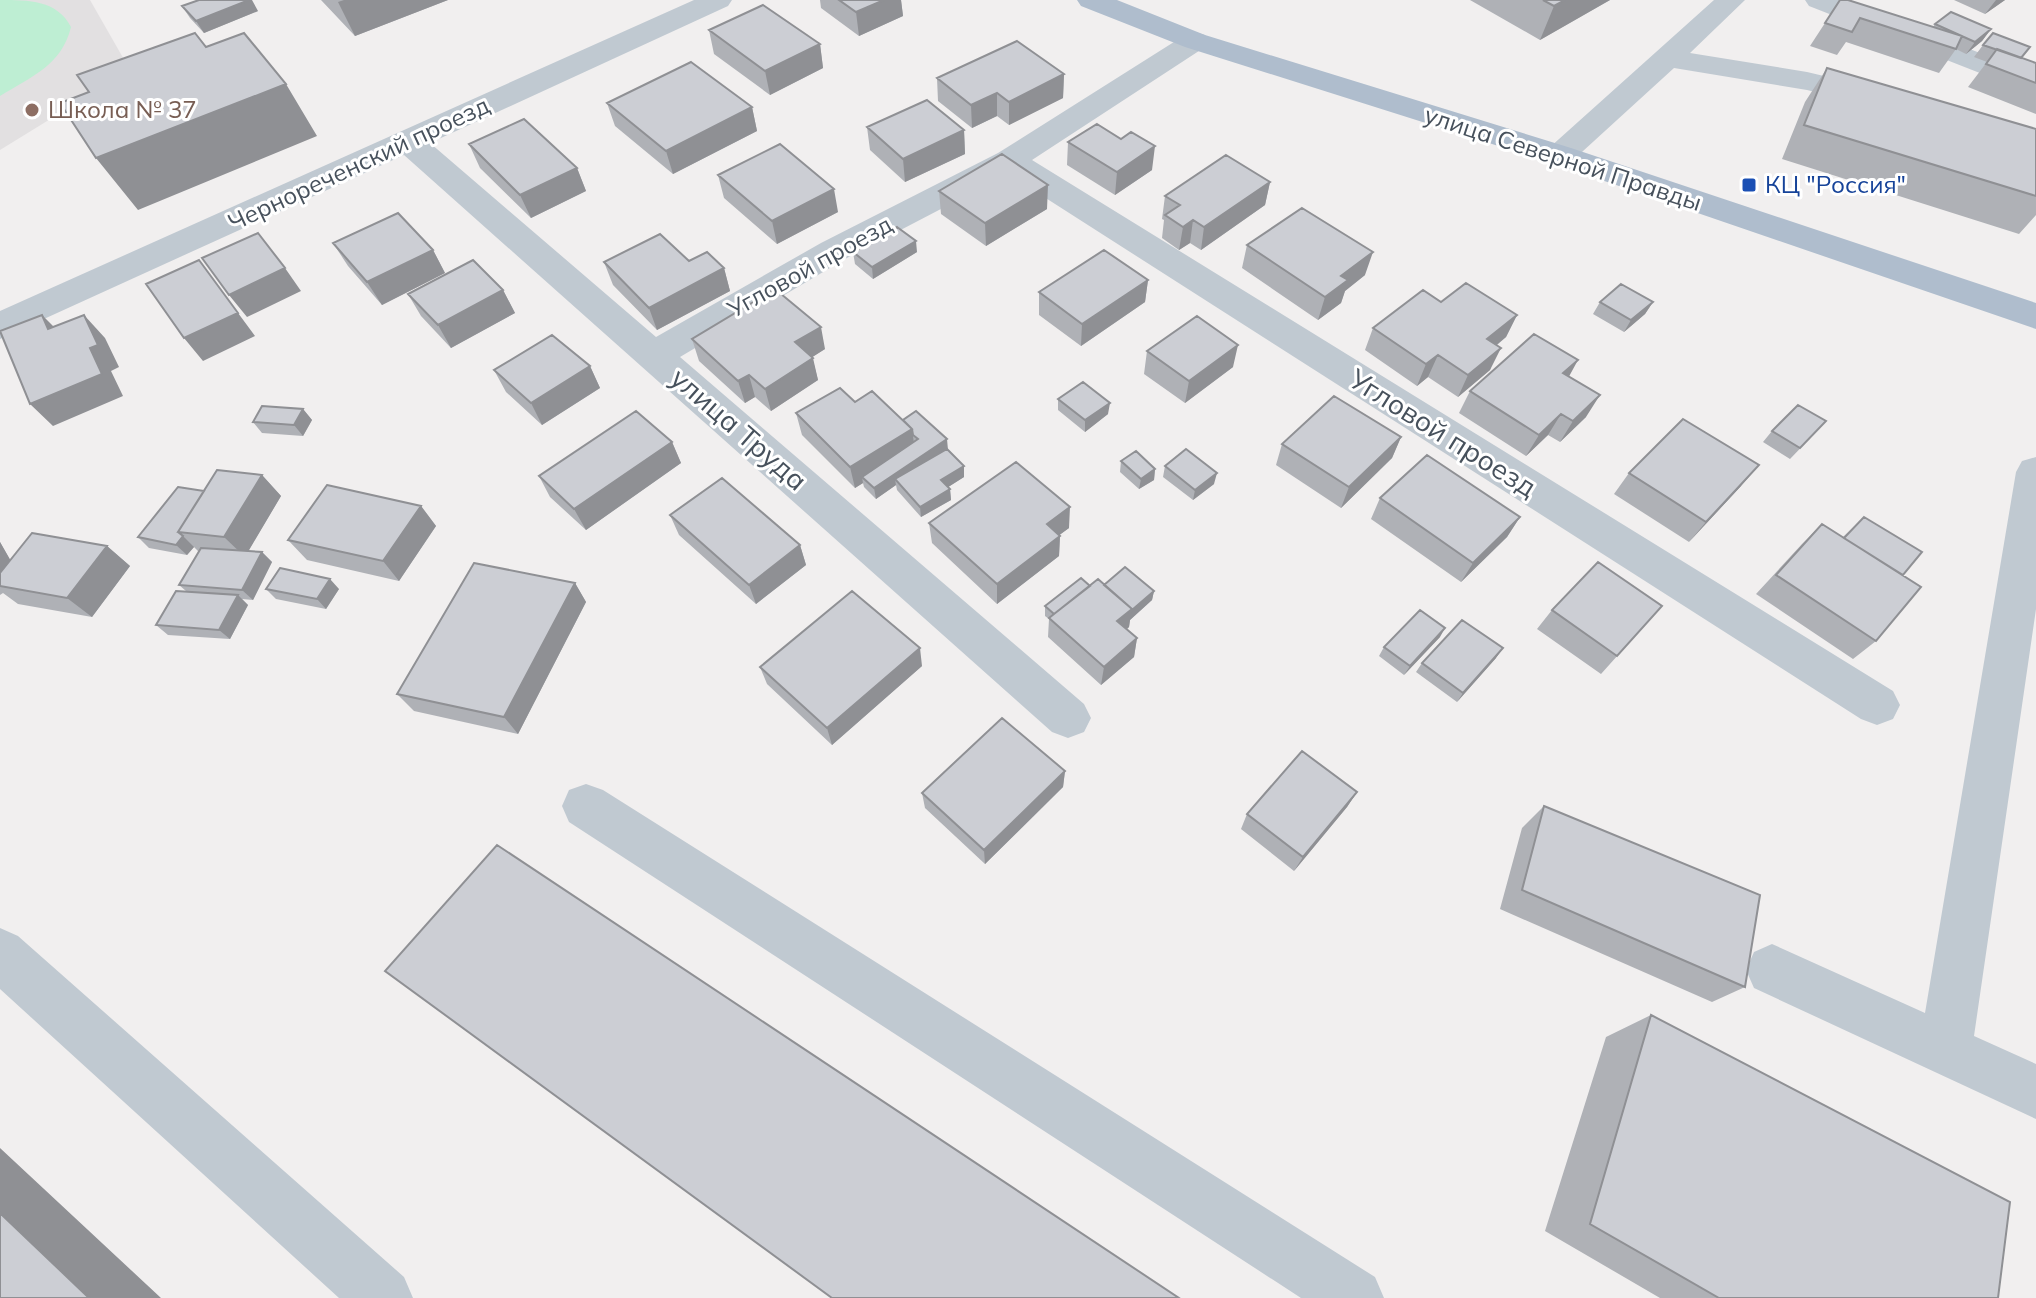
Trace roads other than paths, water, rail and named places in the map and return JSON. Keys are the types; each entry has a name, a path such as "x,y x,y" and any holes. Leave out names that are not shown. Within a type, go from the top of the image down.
{"main road":[{"name":"улица Северной Правды","path":"1091,0 1195,41 1560,155 2036,316"}],"street":[{"name":"Чернореченский проезд","path":"0,326 718,0"},
{"path":"1560,155 1731,0"},
{"path":"1819,0 2036,86"},
{"name":"Угловой проезд","path":"655,355 833,251 1009,160 1195,41"},
{"path":"1667,58 1807,81 1898,104"},
{"name":"улица Труда","path":"408,141 1068,718"},
{"name":"Угловой проезд","path":"1009,160 1877,705"},
{"path":"1945,1050 2036,472"},
{"path":"586,806 1354,1298"},
{"path":"0,954 383,1298"},
{"path":"1772,970 2036,1092"}],"place":[{"name":"Школа № 37","path":"32,110"},
{"name":"КЦ \"Россия\"","path":"1749,185"}]}
